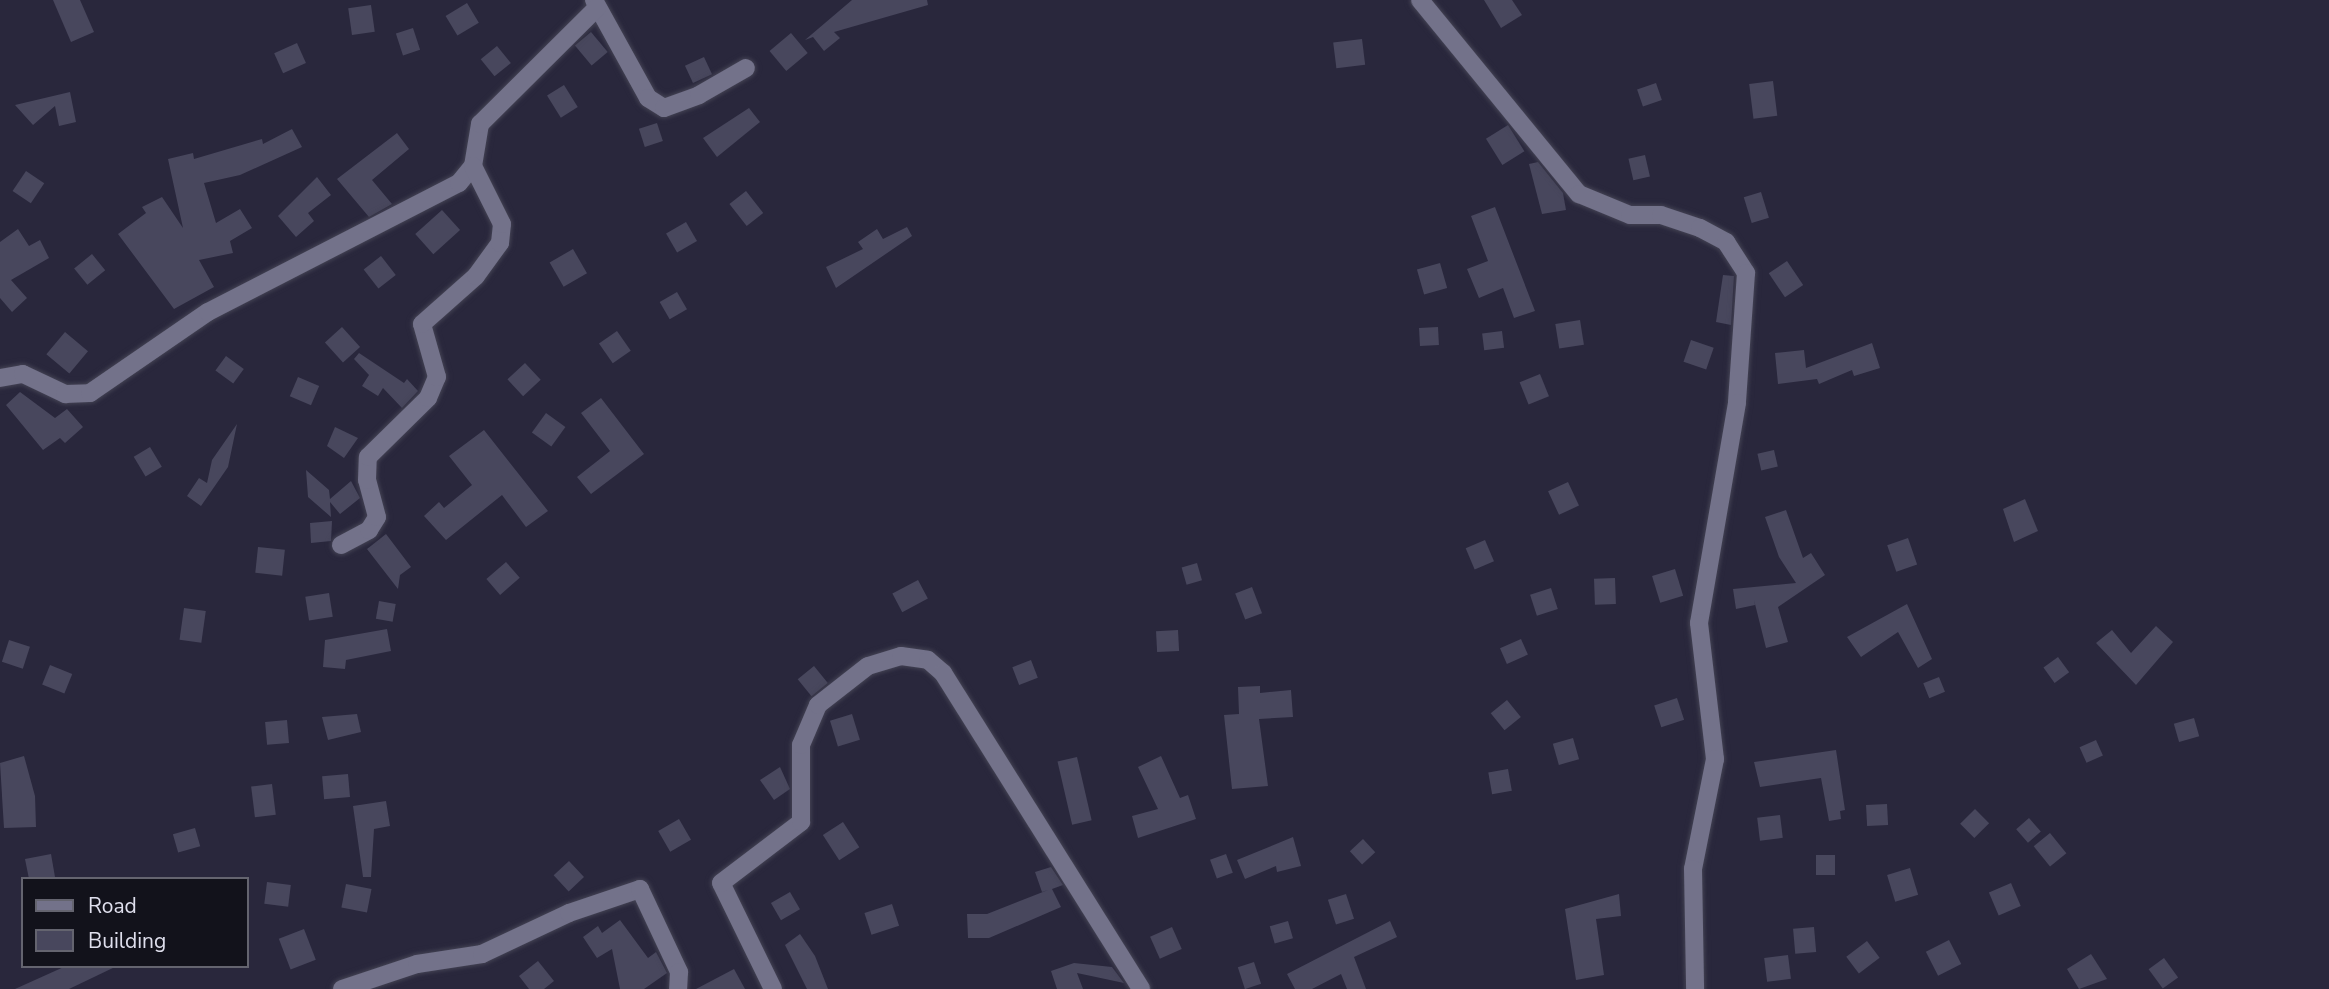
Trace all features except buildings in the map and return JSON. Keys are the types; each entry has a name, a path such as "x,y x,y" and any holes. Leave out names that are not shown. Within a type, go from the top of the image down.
{"street":[{"path":"1420,0 1579,194 1630,215 1661,215 1700,228 1726,242 1746,273 1737,402 1699,622 1715,759 1693,869 1695,989"},
{"path":"0,378 23,374 65,394 90,393 208,312 278,273 399,218 459,183 472,166 480,124 596,4 648,98 664,108 699,95 746,68"},
{"path":"341,545 369,530 377,517 367,480 368,457 429,398 437,377 422,324 476,275 500,243 502,224 472,166"},
{"path":"773,989 721,883 801,822 801,745 818,705 868,666 901,656 928,660 943,673 1141,989"},
{"path":"342,989 417,964 484,953 569,912 640,889 679,972 678,989"}]}
